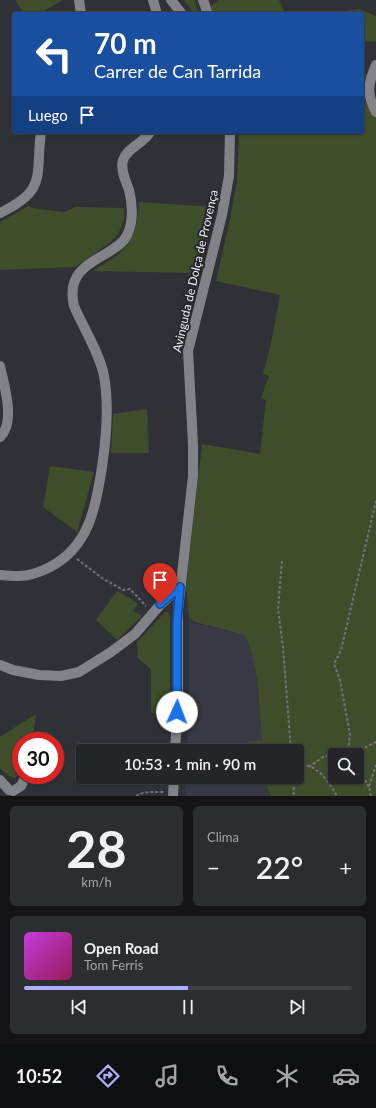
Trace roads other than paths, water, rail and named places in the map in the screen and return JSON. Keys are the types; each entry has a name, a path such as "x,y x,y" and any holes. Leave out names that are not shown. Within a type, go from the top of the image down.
{"street":[{"path":"79,0 81,12"},
{"path":"153,0 156,12"},
{"path":"171,0 180,12"},
{"path":"203,0 207,12"},
{"path":"376,65 369,86 370,100 376,112"},
{"path":"0,214 16,206 23,200 30,193 36,183 39,173 41,134"},
{"path":"0,575 32,575 58,563 70,554 79,544 92,516 100,482 106,443 106,386 101,365 74,306 72,289 74,280 82,269 117,247 125,239 130,224 132,209 123,171 123,160 130,151 148,134"},
{"name":"Avinguda de Dolça de Provença","path":"175,744 178,700 178,610 193,476 193,444 188,351 222,215 229,176 230,134"},
{"path":"0,366 7,398 8,415 7,426 4,434 0,437"},
{"path":"0,665 13,670 39,675 61,676 79,672 111,652 135,634 160,604 180,587"},
{"path":"0,780 9,790 13,791 22,784"},
{"path":"174,784 174,795"}]}
